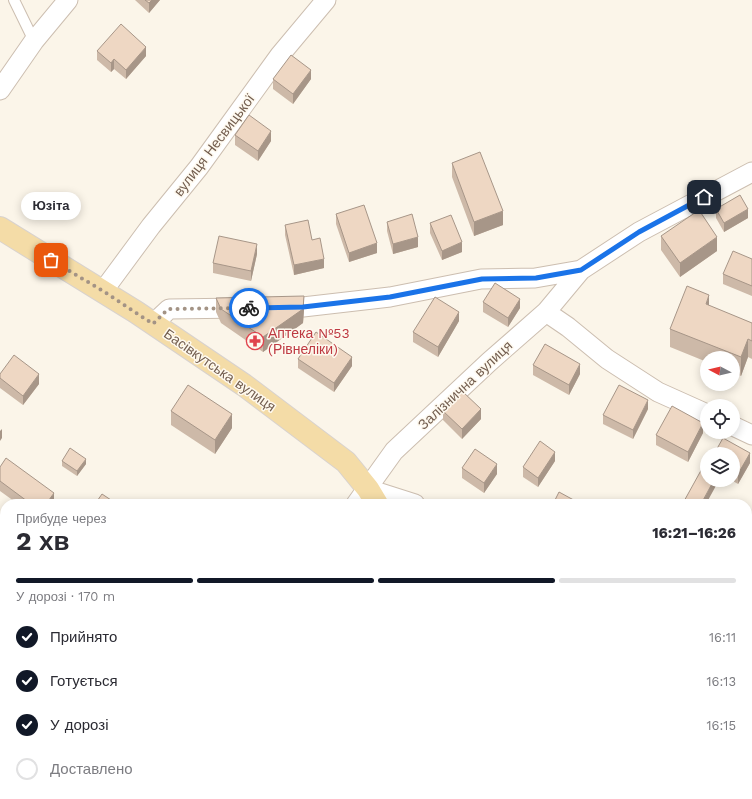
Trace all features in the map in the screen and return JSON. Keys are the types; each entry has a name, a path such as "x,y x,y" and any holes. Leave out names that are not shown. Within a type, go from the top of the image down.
{"main road":[{"name":"Басівкутська вулиця","path":"0,228 103,291 244,385 346,462 367,499"}],"street":[{"path":"0,90 34,41 68,0"},
{"name":"вулиця Несвицької","path":"103,291 151,226 200,167 280,55 326,0"},
{"name":"Залізнична вулиця","path":"367,499 394,451 546,312 581,270 639,232 752,172"},
{"name":"Залізнична вулиця","path":"153,324 168,309 303,307 390,297 482,279 536,278 581,270"},
{"path":"546,312 568,327 607,359 658,392 700,411"},
{"path":"740,429 752,435"}],"lane":[{"path":"14,0 34,41"}],"building":[{"path":"145,0 152,0 149,3"},
{"path":"121,24 146,47 126,70 114,59 111,63 97,51"},
{"path":"291,55 311,70 293,94 273,79"},
{"path":"249,115 271,131 258,151 235,135"},
{"path":"480,152 503,211 474,222 452,163"},
{"path":"740,195 748,209 724,223 716,209"},
{"path":"364,205 377,243 349,253 336,214"},
{"path":"699,210 717,237 680,263 661,236"},
{"path":"412,214 418,237 393,244 387,222"},
{"path":"451,215 462,242 442,251 430,223"},
{"path":"308,220 312,240 320,238 324,259 294,265 285,225"},
{"path":"219,236 257,244 251,271 213,263"},
{"path":"733,251 752,259 752,286 723,274"},
{"path":"495,283 520,299 508,318 483,302"},
{"path":"687,286 709,295 706,304 752,323 752,341 748,339 741,357 740,351 726,351 670,329"},
{"path":"304,296 303,309 263,337 221,309 216,298"},
{"path":"435,297 459,312 438,347 413,332"},
{"path":"316,332 352,357 334,383 298,359"},
{"path":"545,344 580,364 569,385 533,365"},
{"path":"14,355 39,374 23,396 0,378 0,374"},
{"path":"188,385 232,414 215,440 171,411"},
{"path":"619,385 648,400 633,430 603,415"},
{"path":"462,391 481,409 462,429 443,411"},
{"path":"672,406 700,421 700,429 688,452 656,435"},
{"path":"722,439 725,439 739,447 718,447"},
{"path":"540,441 555,452 538,478 523,467"},
{"path":"740,447 750,453 740,470"},
{"path":"70,448 86,459 77,471 62,461"},
{"path":"475,449 497,464 484,483 462,468"},
{"path":"6,458 54,493 50,499 24,499 0,481 0,467"},
{"path":"700,472 700,487 710,487 704,499 685,499"},
{"path":"559,492 572,499 556,499"},
{"path":"102,494 110,499 98,499"}],"way so far":[{"path":"51,260 103,291 153,324 168,309 193,310 249,308"}],"place":[{"name":"Юзіта","path":"51,260"},
{"name":"Аптека №53 (Рівнеліки)","path":"255,341"}],"route":[{"path":"249,308 303,307 375,299 482,279 536,278 581,270 639,232 704,197"}]}
